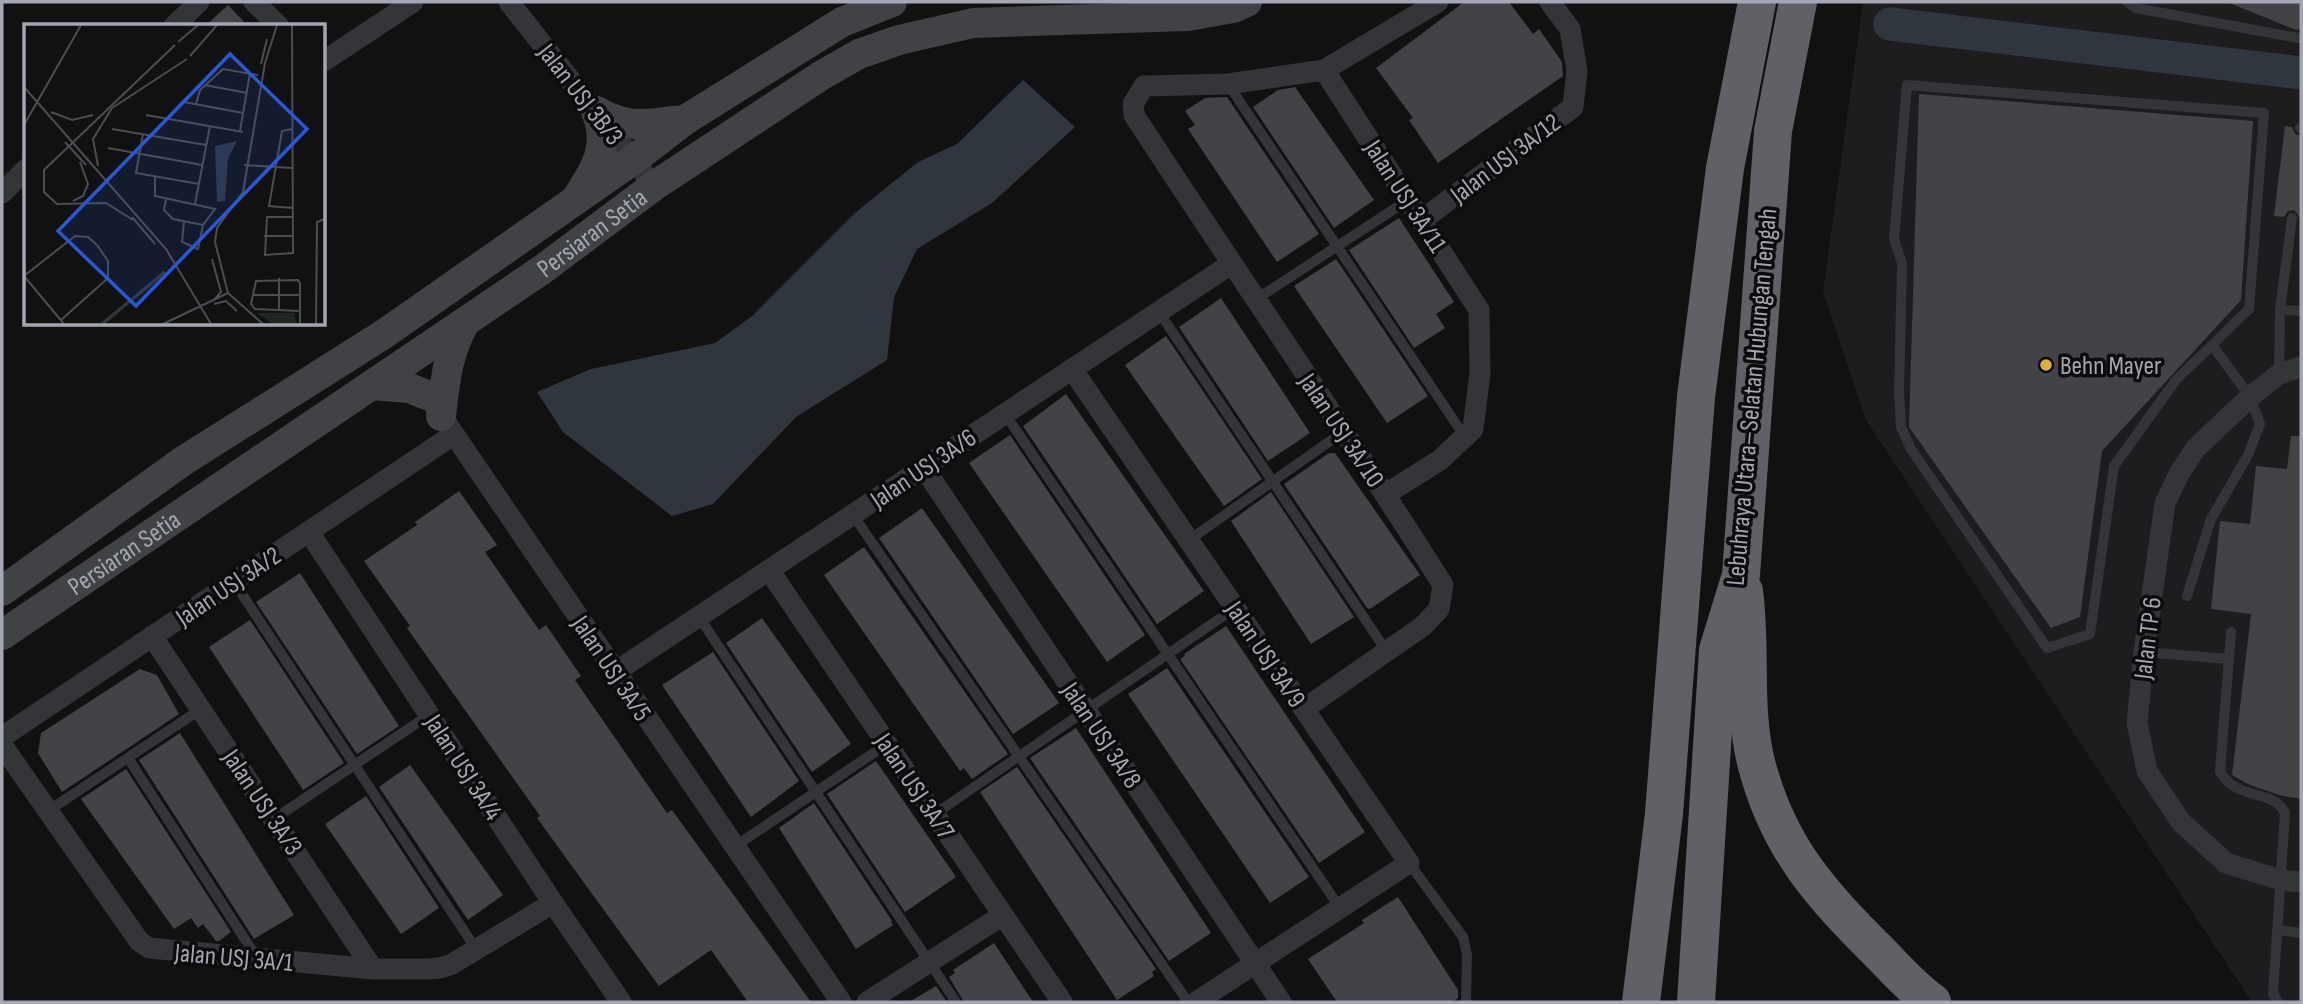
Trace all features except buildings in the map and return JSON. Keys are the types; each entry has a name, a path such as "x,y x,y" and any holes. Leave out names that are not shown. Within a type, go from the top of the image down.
{"highway":[{"name":"Lebuhraya Utara–Selatan Hubungan Tengah","path":"1641,1002 1664,814 1696,397 1725,168 1757,2"},
{"name":"Lebuhraya Utara–Selatan Hubungan Tengah","path":"1696,1002 1718,650 1741,575 1773,131 1798,2"},
{"path":"1741,575 1748,621 1749,705 1757,765 1780,828 1803,869 1835,908 1932,1002"}],"main road":[{"name":"Persiaran Setia","path":"2,591 183,461 384,334 633,160 685,120 842,22 892,2"},
{"name":"Persiaran Setia","path":"2,635 464,324 654,186 822,75 859,54 899,40 973,23 1188,16 1233,8 1247,2"},
{"path":"596,111 617,122 631,125 685,120"},
{"path":"576,200 588,181 603,142 603,128 596,111"},
{"path":"440,416 445,374 452,347 464,324"},
{"path":"373,385 409,388 440,416"}],"street":[{"path":"176,24 199,2"},
{"path":"254,2 277,24"},
{"path":"326,60 413,2"},
{"name":"Jalan USJ 3B/3","path":"509,2 654,186"},
{"path":"1228,84 1324,69 1438,2"},
{"name":"Jalan USJ 3A/12","path":"1422,220 1573,107 1577,71 1572,39 1570,29 1553,6"},
{"name":"Jalan USJ 3A/11","path":"1324,69 1479,310 1480,373 1474,429 1440,460 1386,494"},
{"name":"Jalan USJ 3A/10","path":"1228,84 1144,86 1133,104 1134,115 1386,494 1443,585 1439,609 1423,626 1304,709"},
{"path":"2,193 24,171"},
{"name":"Jalan USJ 3A/6","path":"615,672 1231,264"},
{"name":"Jalan USJ 3A/5","path":"384,334 841,1002"},
{"name":"Jalan TP 6","path":"2291,881 2226,863 2182,822 2147,771 2137,723 2165,503 2196,448 2250,397 2279,374 2297,366 2301,367"},
{"name":"Jalan USJ 3A/9","path":"1072,369 1409,863"},
{"name":"Jalan USJ 3A/2","path":"2,737 309,532 440,416"},
{"name":"Jalan USJ 3A/8","path":"924,468 1281,1002"},
{"name":"Jalan USJ 3A/4","path":"309,532 621,1002"},
{"name":"Jalan USJ 3A/7","path":"769,570 1062,1002"},
{"name":"Jalan USJ 3A/3","path":"152,636 373,969"},
{"name":"Jalan USJ 3A/1","path":"2,745 139,941 149,948 373,969 440,968 553,903"},
{"path":"1196,1002 1409,863"},
{"path":"867,1002 1003,915"}],"lane":[{"path":"2127,2 2136,8 2301,37"},
{"path":"1228,84 1465,437"},
{"path":"1907,85 2264,113 2249,309 2212,345 2176,380 2114,466 2090,634 2047,648 1911,449 1901,427 1899,393 1902,263 1894,239 1907,85"},
{"path":"1255,300 1408,200"},
{"path":"2279,374 2280,310 2292,218"},
{"path":"2280,310 2301,311"},
{"path":"1159,312 1387,652"},
{"path":"2187,596 2211,519 2248,455 2260,424 2250,397 2212,345"},
{"path":"1005,414 1340,908"},
{"path":"1189,540 1343,432"},
{"path":"853,514 1188,1002"},
{"path":"233,582 476,949"},
{"path":"935,814 1235,608"},
{"path":"699,617 956,1002"},
{"path":"2231,632 2220,772 2227,785 2243,793 2264,797 2282,806 2285,813 2291,881 2279,930 2273,994 2278,1002"},
{"path":"2144,652 2229,659"},
{"path":"48,811 201,709"},
{"path":"274,819 429,715"},
{"path":"734,847 887,744"},
{"path":"128,758 257,959"},
{"name":"Jalan USJ 3A/9","path":"1409,863 1463,937 1467,955 1466,1002"},
{"path":"2279,930 2301,933"}],"shaded area":[{"path":"1863,2 2301,2 2301,1002 2252,1002 1866,420 1823,292"},
{"path":"1023,80 1075,127 992,203 917,249 894,297 887,360 796,417 713,504 672,516 563,432 537,392 591,369 715,343 751,317 856,212 918,162 957,144"}],"waterway":[{"path":"1890,24 2301,73"}],"place":[{"name":"Behn Mayer","path":"2046,365"}]}
